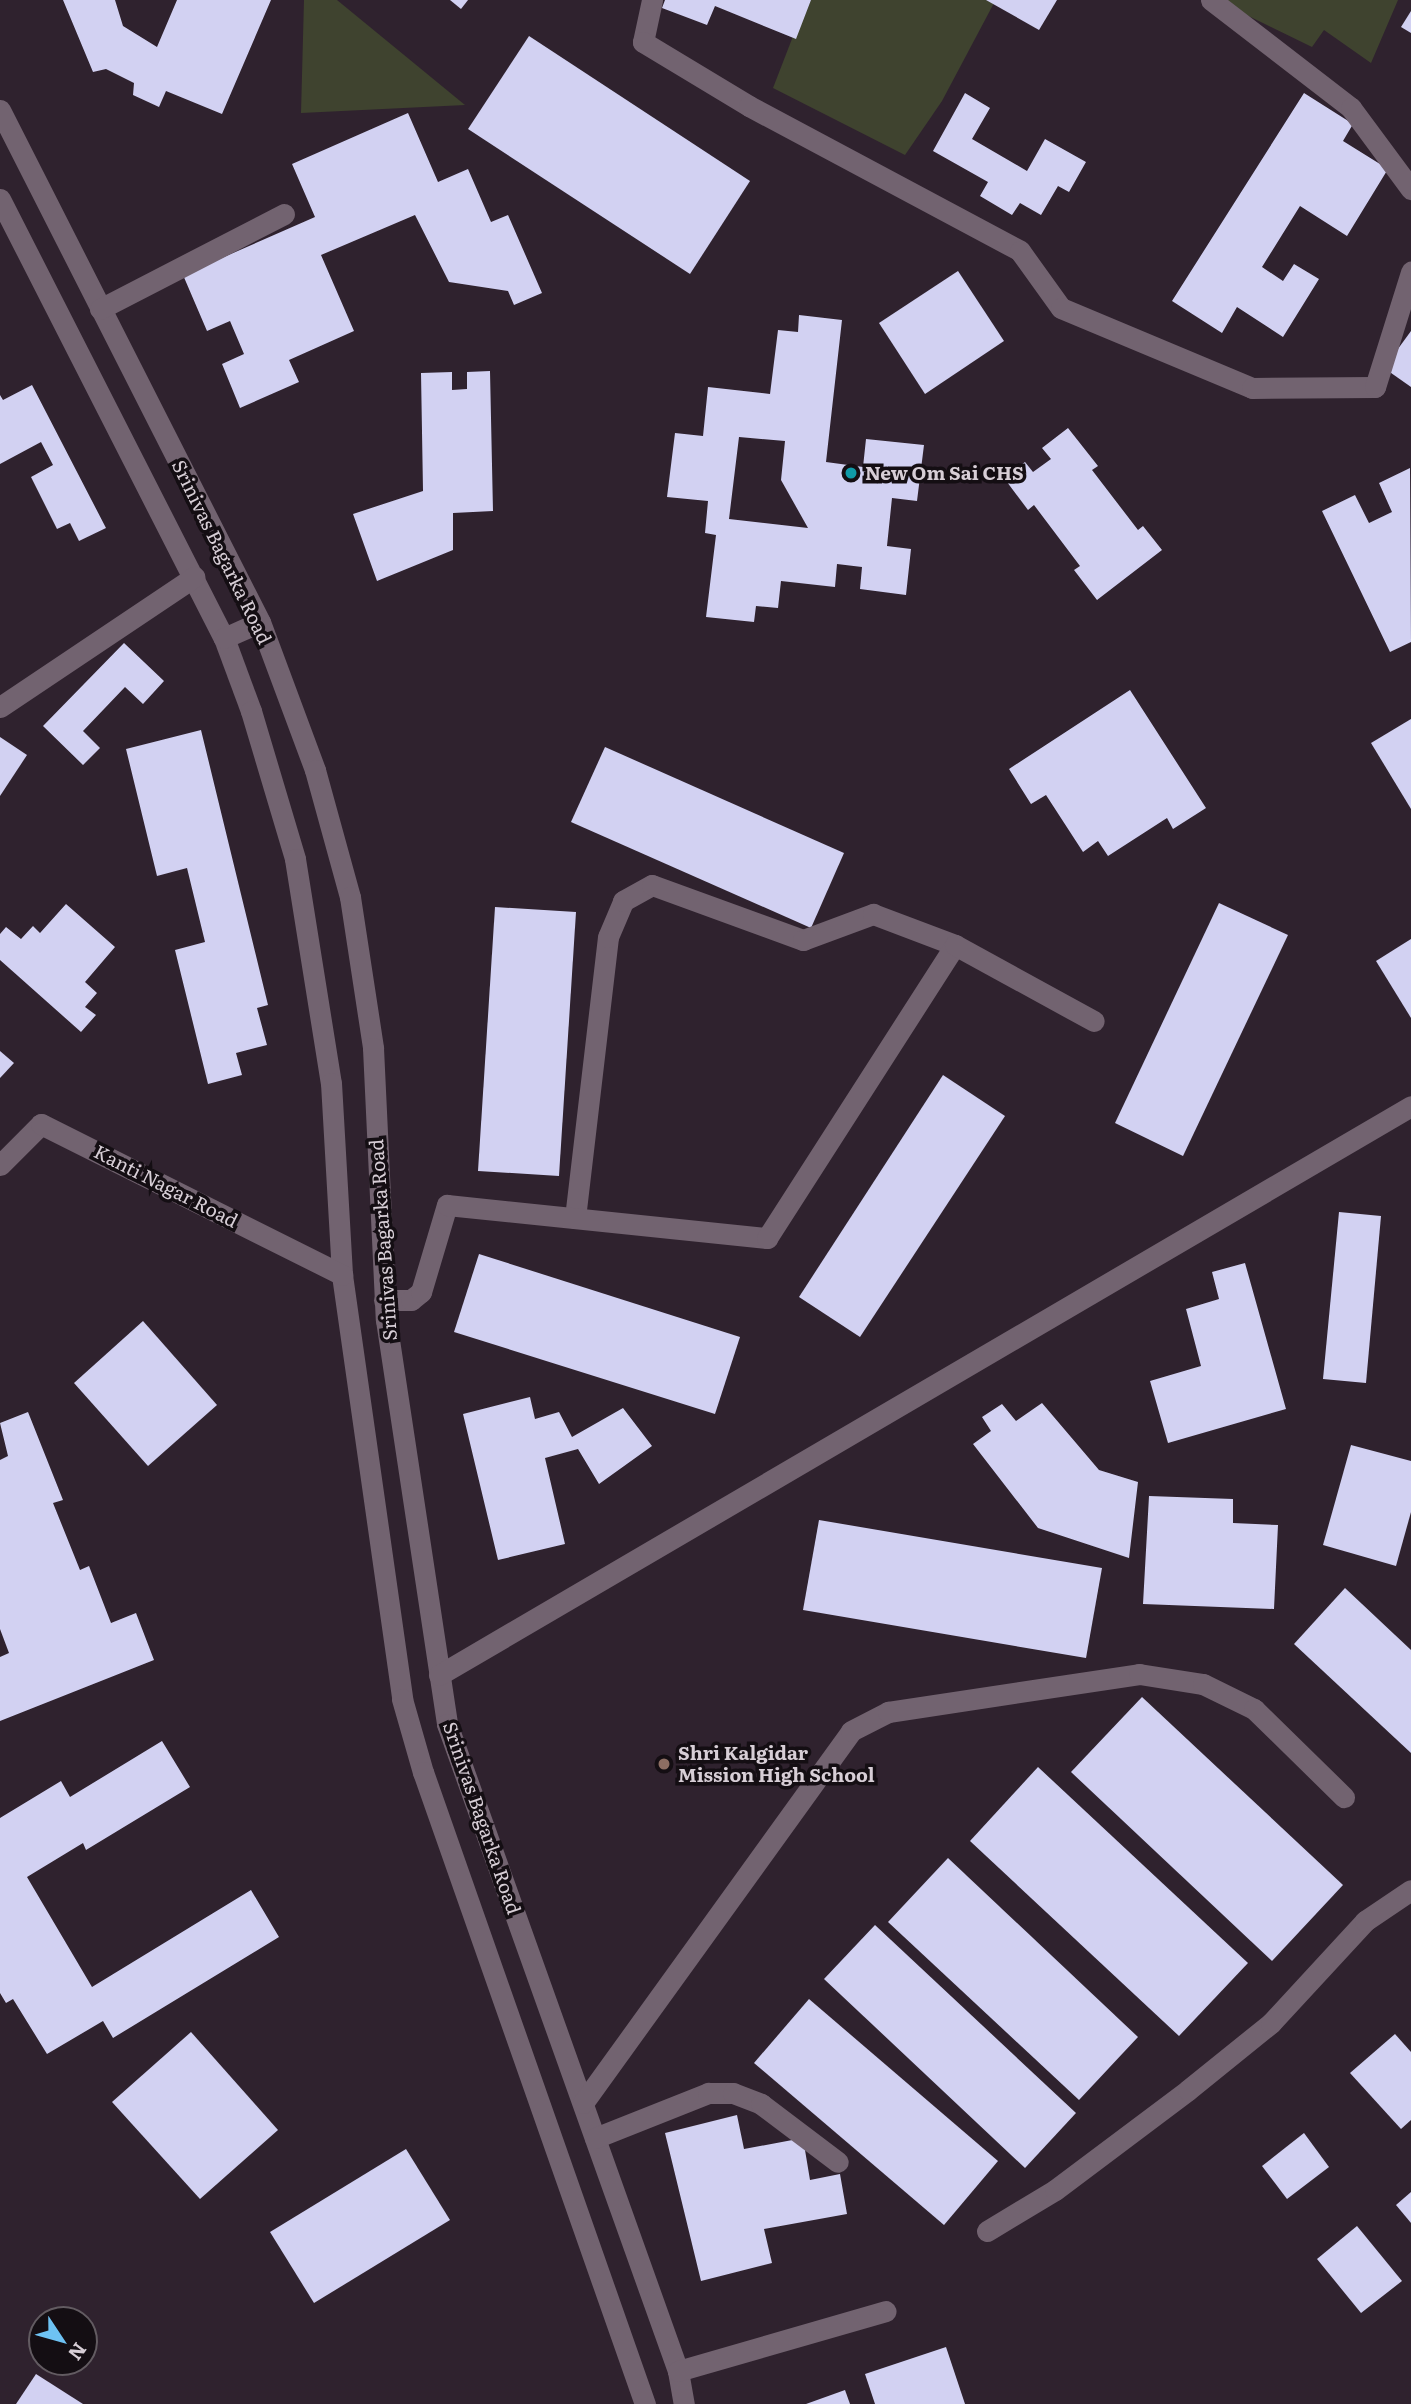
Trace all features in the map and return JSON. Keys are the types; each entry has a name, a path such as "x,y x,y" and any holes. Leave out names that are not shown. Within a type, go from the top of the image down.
{"street":[{"path":"652,0 643,42 749,106 1020,251 1061,308 1252,388 1375,387 1411,272"},
{"path":"1211,0 1351,108 1411,189"},
{"name":"Srinivas Bagarka Road","path":"0,110 260,622 316,770 349,897 373,1048 384,1300 447,1724 678,2371 684,2404"},
{"name":"Srinivas Bagarka Road","path":"0,199 224,638 251,712 295,859 317,977 331,1083 342,1275 402,1699 423,1772 645,2404"},
{"path":"100,309 284,214"},
{"path":"0,707 194,576"},
{"path":"224,638 260,622"},
{"path":"575,1218 608,937 623,901 652,885 803,940 873,914 955,945 1094,1021"},
{"path":"384,1300 411,1300 421,1292 447,1205 766,1238 955,945"},
{"path":"439,1675 1411,1106"},
{"name":"Kanti Nagar Road","path":"0,1165 41,1124 342,1275"},
{"path":"583,2102 851,1731 888,1712 1139,1674 1202,1684 1254,1709 1344,1797"},
{"path":"987,2231 1055,2190 1188,2090 1271,2023 1365,1920 1411,1890"},
{"path":"595,2138 708,2092 733,2093 761,2104 838,2162"},
{"path":"678,2371 886,2311"}],"green space":[{"path":"304,0 337,0 465,105 301,113"},
{"path":"807,0 991,0 994,3 942,101 905,155 773,88"},
{"path":"1216,0 1398,0 1371,63 1324,30 1312,47"}],"building":[{"path":"63,0 115,0 123,26 157,47 177,0 271,0 222,114 166,91 159,107 133,95 134,83 106,69 93,72"},
{"path":"450,0 468,0 461,9"},
{"path":"665,0 811,0 796,39 715,6 707,25 662,8"},
{"path":"986,0 1057,0 1039,30"},
{"path":"1411,11 1411,33 1401,27"},
{"path":"529,36 750,181 690,274 468,129"},
{"path":"965,93 990,108 972,139 1027,171 1045,139 1086,162 1069,192 1058,186 1041,215 1020,203 1012,215 980,196 988,182 933,151"},
{"path":"1304,93 1353,124 1343,141 1388,169 1347,236 1300,206 1262,267 1283,281 1294,264 1319,279 1283,337 1237,307 1222,333 1172,301"},
{"path":"408,113 438,182 468,169 491,222 508,215 542,293 514,305 508,291 449,282 415,215 321,255 354,331 289,360 299,382 240,408 222,364 244,354 230,321 207,331 183,275 315,217 292,164"},
{"path":"958,271 1004,341 925,394 879,323"},
{"name":"New Om Sai CHS","path":"799,315 842,320 826,462 863,467 866,439 924,445 917,501 892,498 887,546 911,549 906,595 860,589 862,567 837,564 835,587 781,581 778,608 756,606 754,622 706,617 716,535 705,533 708,501 667,497 675,433 703,436 708,387 770,394 778,330 798,332","holes":["739,437 785,441 781,480 808,528 729,519"]},
{"path":"1411,331 1411,387 1384,368"},
{"path":"490,371 493,511 453,513 453,550 377,581 353,514 423,491 421,373 452,372 452,390 467,389 467,372"},
{"path":"32,385 106,528 79,541 70,523 57,529 31,477 53,465 41,442 0,464 0,395 3,400"},
{"path":"1068,428 1098,466 1092,470 1138,530 1143,526 1162,550 1097,600 1074,570 1080,566 1034,505 1028,510 1004,478 1025,462 1033,472 1051,459 1042,448"},
{"path":"1410,468 1411,642 1390,652 1322,511 1355,495 1369,523 1392,512 1379,483"},
{"path":"124,643 164,681 143,704 125,687 83,731 100,748 83,765 43,726"},
{"path":"1130,690 1206,808 1173,829 1167,818 1108,856 1098,841 1083,852 1046,795 1031,804 1009,769"},
{"path":"1411,719 1411,809 1371,743"},
{"path":"201,730 268,1005 257,1008 267,1045 236,1053 242,1075 208,1084 175,950 205,942 187,868 157,876 126,749"},
{"path":"0,737 27,755 0,796"},
{"path":"605,747 844,853 811,928 571,822"},
{"path":"1219,903 1288,935 1183,1156 1115,1123"},
{"path":"66,904 115,947 85,982 97,993 85,1007 96,1015 81,1032 0,960 0,934 6,927 21,939 33,926 40,933"},
{"path":"495,907 576,912 559,1176 478,1171"},
{"path":"1411,939 1411,1018 1376,961"},
{"path":"0,1051 14,1063 0,1078"},
{"path":"943,1075 1005,1116 860,1337 799,1297"},
{"path":"1339,1212 1381,1216 1366,1383 1323,1379"},
{"path":"479,1254 740,1337 715,1414 454,1332"},
{"path":"1245,1263 1286,1409 1168,1443 1150,1381 1201,1366 1186,1309 1219,1299 1212,1272"},
{"path":"143,1321 217,1405 148,1466 74,1383"},
{"path":"530,1397 535,1419 559,1412 572,1437 623,1408 652,1446 599,1484 578,1449 545,1458 565,1544 498,1560 463,1414"},
{"path":"1042,1403 1099,1470 1138,1482 1129,1558 1038,1528 973,1444 991,1431 982,1417 1002,1404 1016,1421"},
{"path":"28,1412 63,1500 53,1503 80,1570 89,1566 111,1623 136,1613 154,1660 0,1721 0,1657 9,1653 0,1629 0,1460 8,1456 0,1423"},
{"path":"1351,1445 1411,1461 1411,1512 1396,1566 1323,1545"},
{"path":"1149,1496 1233,1499 1233,1523 1278,1525 1274,1609 1143,1604"},
{"path":"819,1520 1102,1568 1086,1658 803,1610"},
{"path":"1345,1588 1411,1650 1411,1753 1294,1644"},
{"path":"1142,1697 1343,1885 1272,1961 1071,1772"},
{"path":"162,1741 190,1787 86,1850 83,1843 27,1877 92,1987 251,1890 279,1937 113,2038 103,2021 47,2054 13,1999 6,2003 0,1993 0,1818 61,1781 70,1797"},
{"path":"1038,1767 1248,1963 1179,2036 970,1841"},
{"path":"948,1858 1138,2037 1079,2100 888,1922"},
{"path":"875,1925 1076,2113 1025,2168 824,1979"},
{"path":"809,1999 998,2161 944,2225 754,2063"},
{"path":"191,2032 278,2130 200,2199 112,2102"},
{"path":"1395,2034 1411,2052 1411,2120 1401,2129 1350,2073"},
{"path":"737,2115 744,2149 803,2138 810,2180 840,2174 847,2214 764,2229 772,2263 701,2281 665,2133"},
{"path":"1304,2133 1329,2167 1287,2199 1262,2166"},
{"path":"406,2149 450,2220 314,2303 270,2232"},
{"path":"1411,2192 1411,2223 1396,2205"},
{"path":"1357,2226 1402,2281 1361,2313 1317,2259"},
{"path":"946,2347 965,2404 875,2404 865,2374"},
{"path":"35,2376 39,2376 83,2404 16,2404"},
{"path":"845,2390 850,2404 806,2404"}],"place":[{"name":"New Om Sai CHS","path":"851,473"},
{"name":"Shri Kalgidar Mission High School","path":"664,1764"}]}
